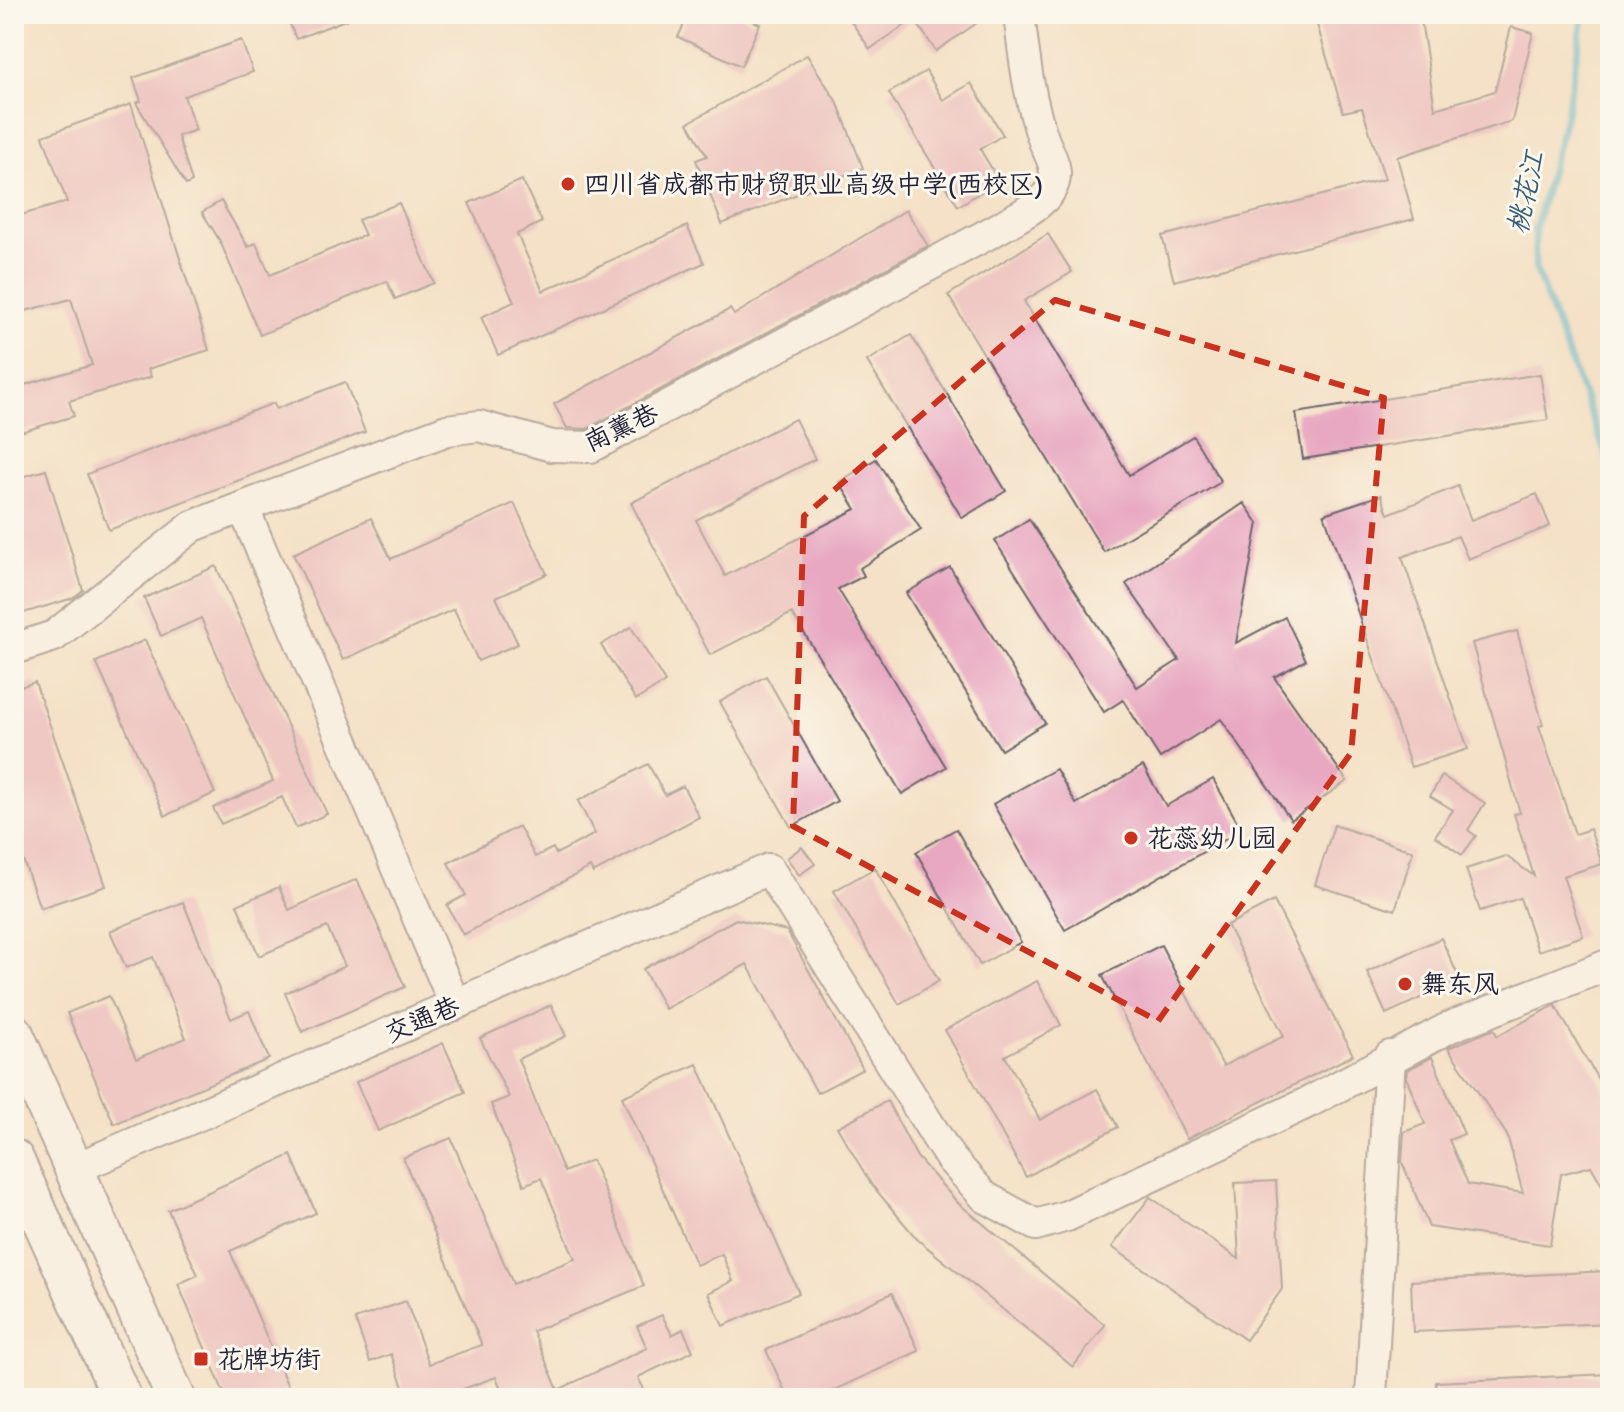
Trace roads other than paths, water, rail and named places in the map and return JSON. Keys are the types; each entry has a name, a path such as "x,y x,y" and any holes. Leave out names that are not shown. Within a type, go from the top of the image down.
{"main road":[{"path":"14,1034 176,1398"},
{"path":"14,1159 122,1398"}],"street":[{"name":"南薰巷","path":"14,649 54,636 193,526 447,430 479,426 552,446 591,447 999,228 1041,201 1054,183 1055,165 1043,138 1025,63 1019,14"},
{"path":"243,507 455,1005"},
{"name":"交通巷","path":"74,1169 769,869 950,1158 985,1197 1036,1225 1067,1216 1311,1101 1390,1056"},
{"path":"1371,1398 1390,1056 1450,1027 1610,964"}],"waterway":[{"name":"桃花江","path":"1584,14 1566,115 1535,229 1535,267 1610,465"}],"place":[{"name":"四川省成都市财贸职业高级中学(西校区)","path":"568,184"},
{"name":"花蕊幼儿园","path":"1131,838"},
{"name":"舞东风","path":"1405,984"},
{"name":"花牌坊街","path":"201,1359"}]}
